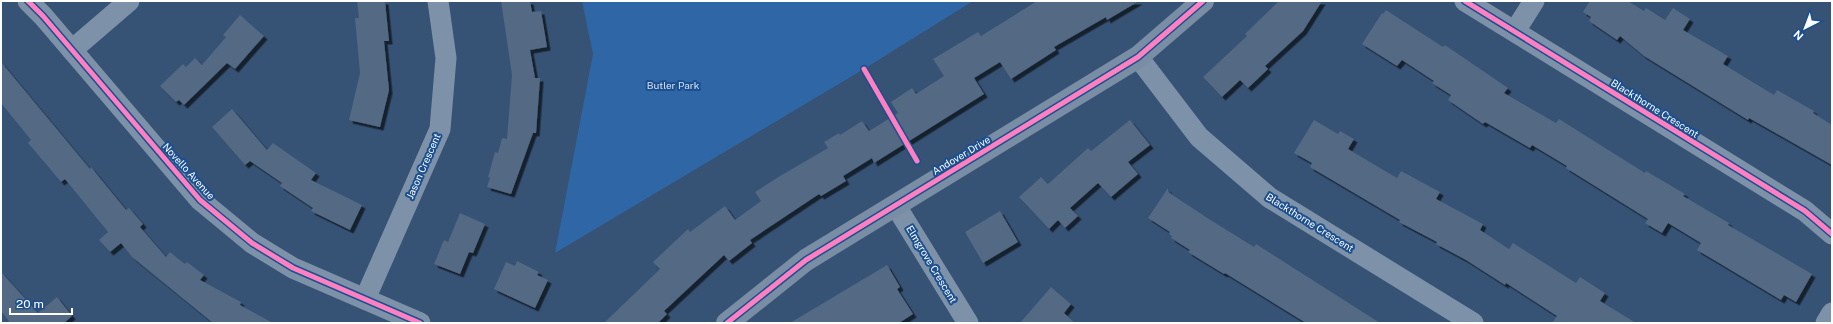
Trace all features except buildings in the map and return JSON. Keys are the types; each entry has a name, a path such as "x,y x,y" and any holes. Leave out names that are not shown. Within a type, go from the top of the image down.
{"street":[{"name":"Novello Avenue","path":"28,1 72,50 200,200 258,247 293,268 420,323"},
{"path":"72,50 129,1"},
{"name":"Jason Crescent","path":"365,299 440,129 446,58 438,1"},
{"name":"Andover Drive","path":"727,323 806,260 1138,57 1203,1"},
{"name":"Blackthorne Crescent","path":"1465,1 1805,211 1832,234"},
{"path":"1515,32 1534,1"},
{"name":"Blackthorne Crescent","path":"1138,57 1199,137 1270,198 1472,323"},
{"name":"Elmgrove Crescent","path":"896,206 968,323"},
{"path":"1826,323 1832,313"}],"green space":[{"name":"Butler Park","path":"582,1 973,1 864,69 555,253 593,54"}],"cycle path":[{"path":"28,1 43,16 200,200 252,243 293,268 420,323"},
{"path":"727,323 806,260 1138,57 1203,1"},
{"path":"1465,1 1805,211 1832,234"},
{"path":"864,69 917,161"}]}
